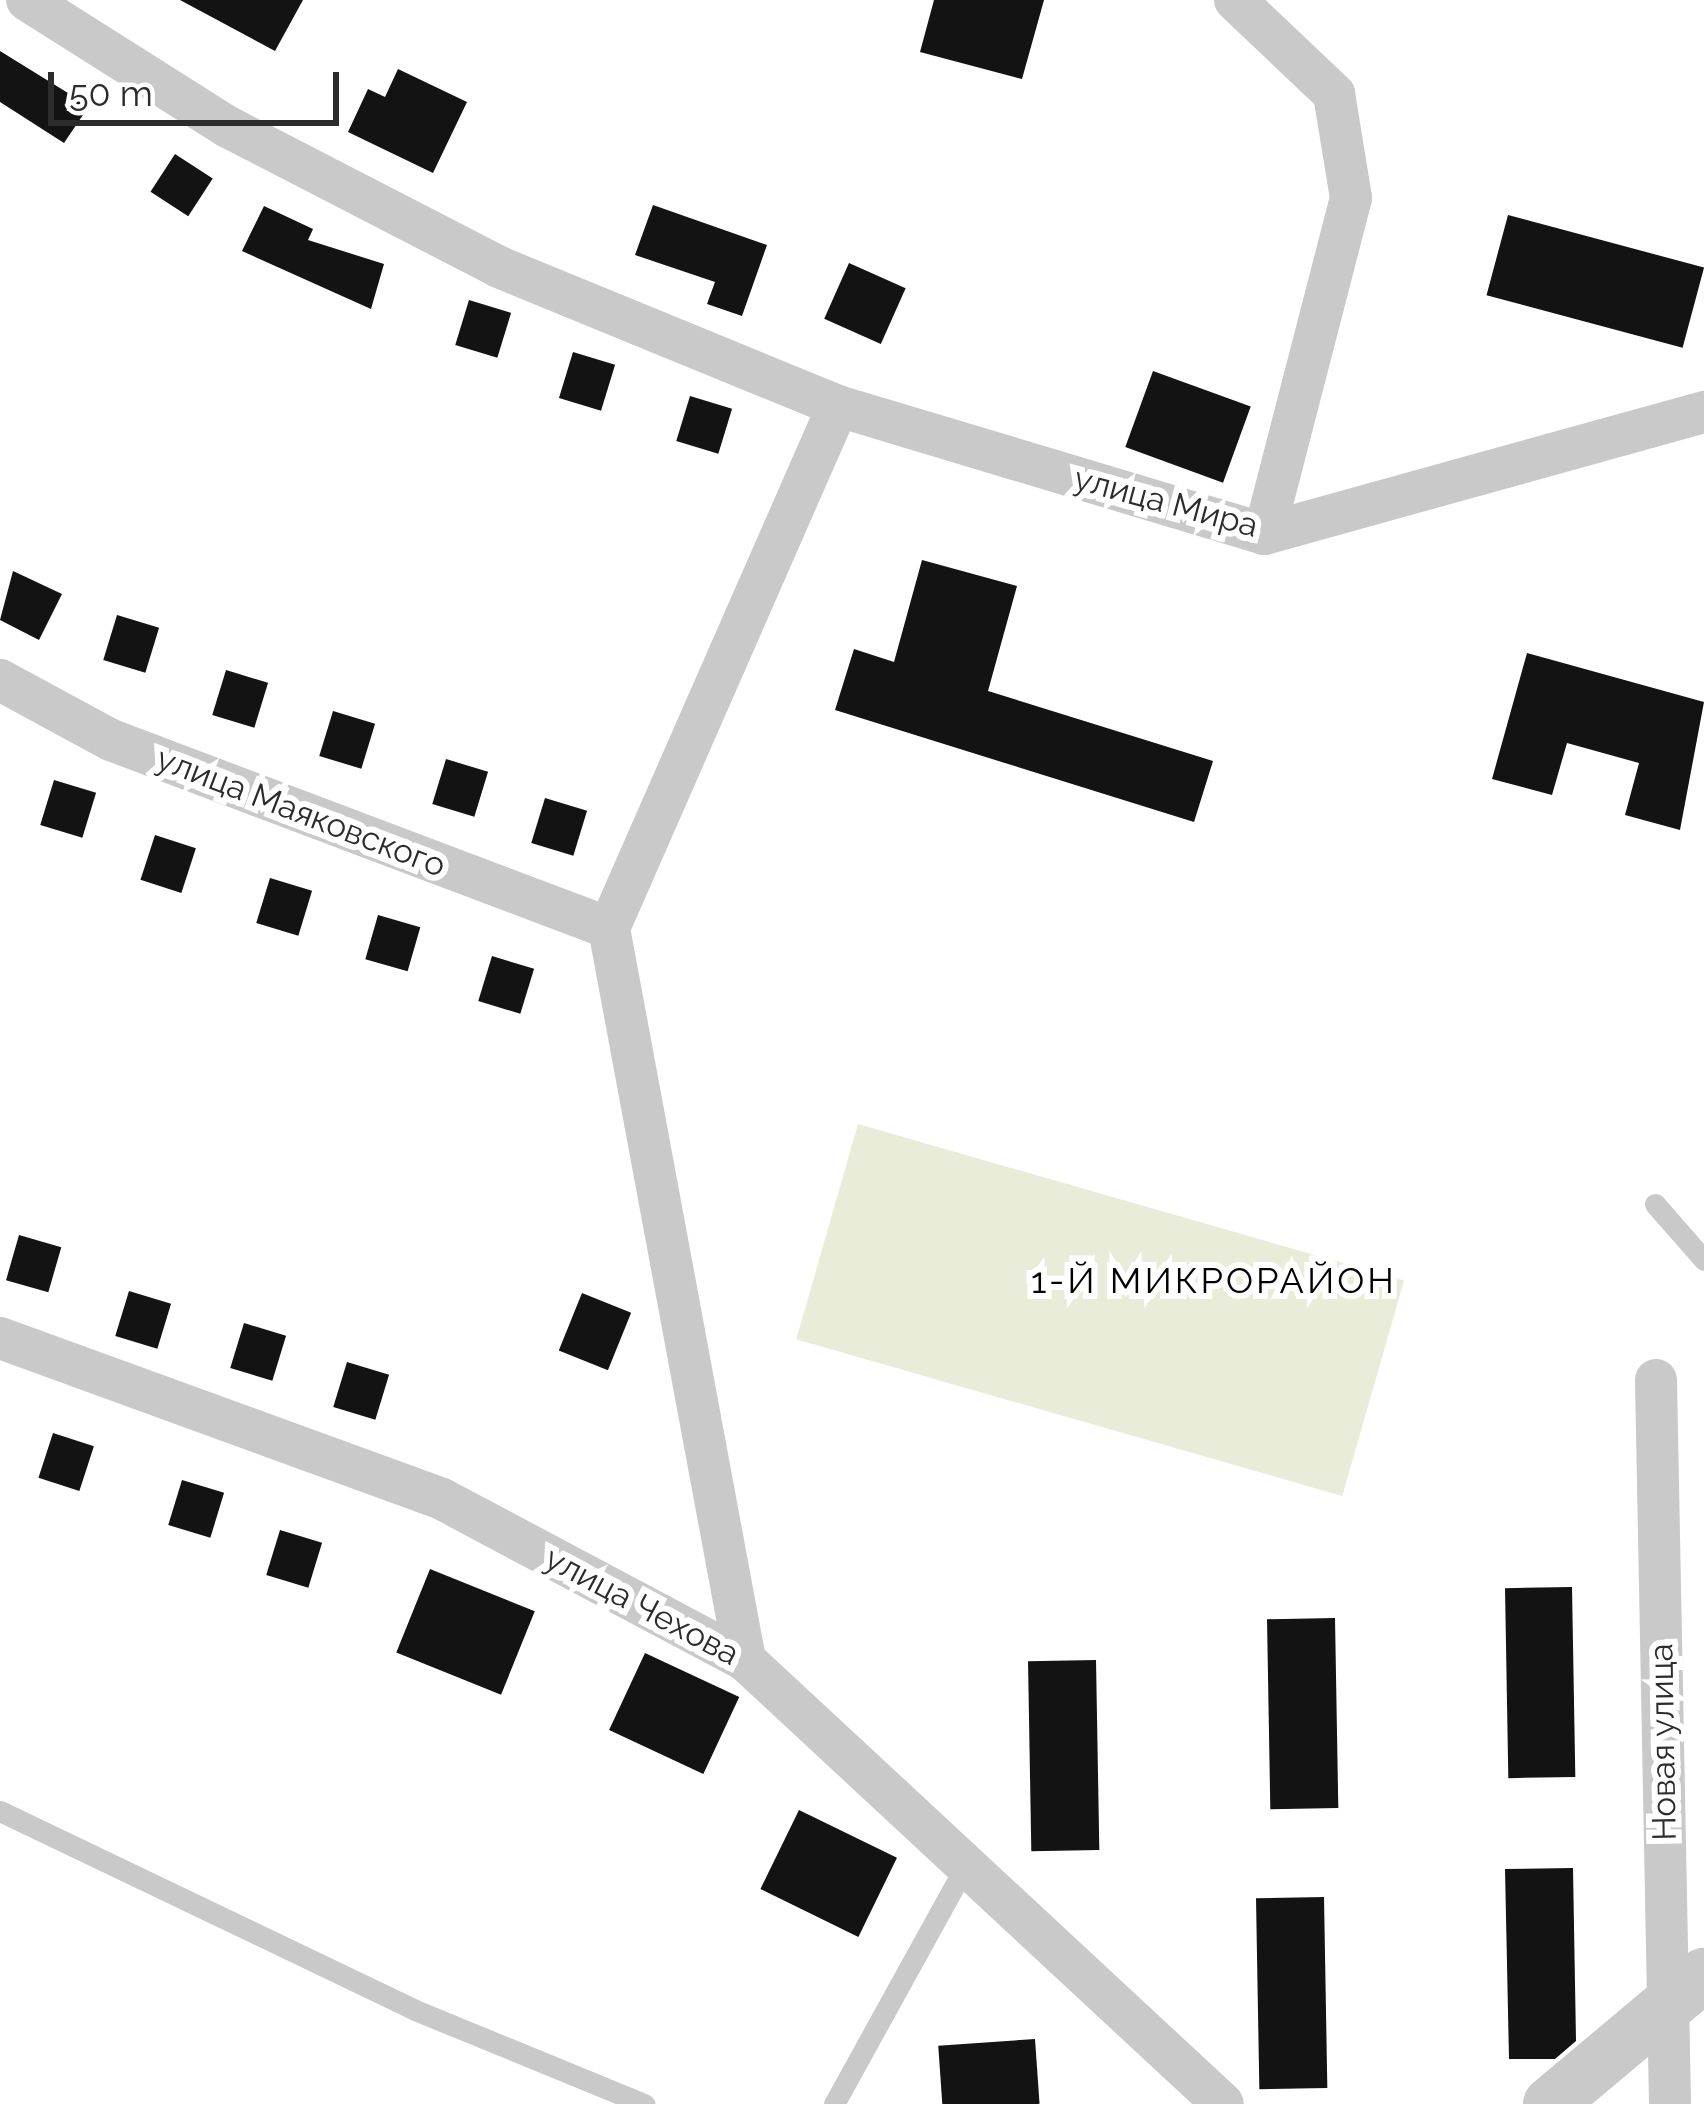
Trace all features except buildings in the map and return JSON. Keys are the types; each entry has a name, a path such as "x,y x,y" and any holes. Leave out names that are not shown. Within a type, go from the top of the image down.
{"street":[{"name":"улица Мира","path":"27,0 228,127 499,267 838,406 1264,534 1704,412"},
{"path":"1235,0 1334,94 1351,198 1264,534"},
{"path":"745,1660 609,928 838,406"},
{"name":"улица Маяковского","path":"0,680 111,740 609,928"},
{"name":"улица Чехова","path":"0,1338 442,1499 745,1660 1223,2104"},
{"name":"Новая улица","path":"1656,1380 1686,1990 1670,2104"},
{"path":"1550,2104 1686,1990"}],"lane":[{"path":"1655,1204 1704,1260"},
{"path":"0,1811 416,2010 644,2104"},
{"path":"834,2104 966,1864"}],"green space":[{"path":"858,1124 1404,1281 1342,1496 796,1339"}],"district":[{"name":"1-Й МИКРОРАЙОН","path":"1214,1281"}]}
